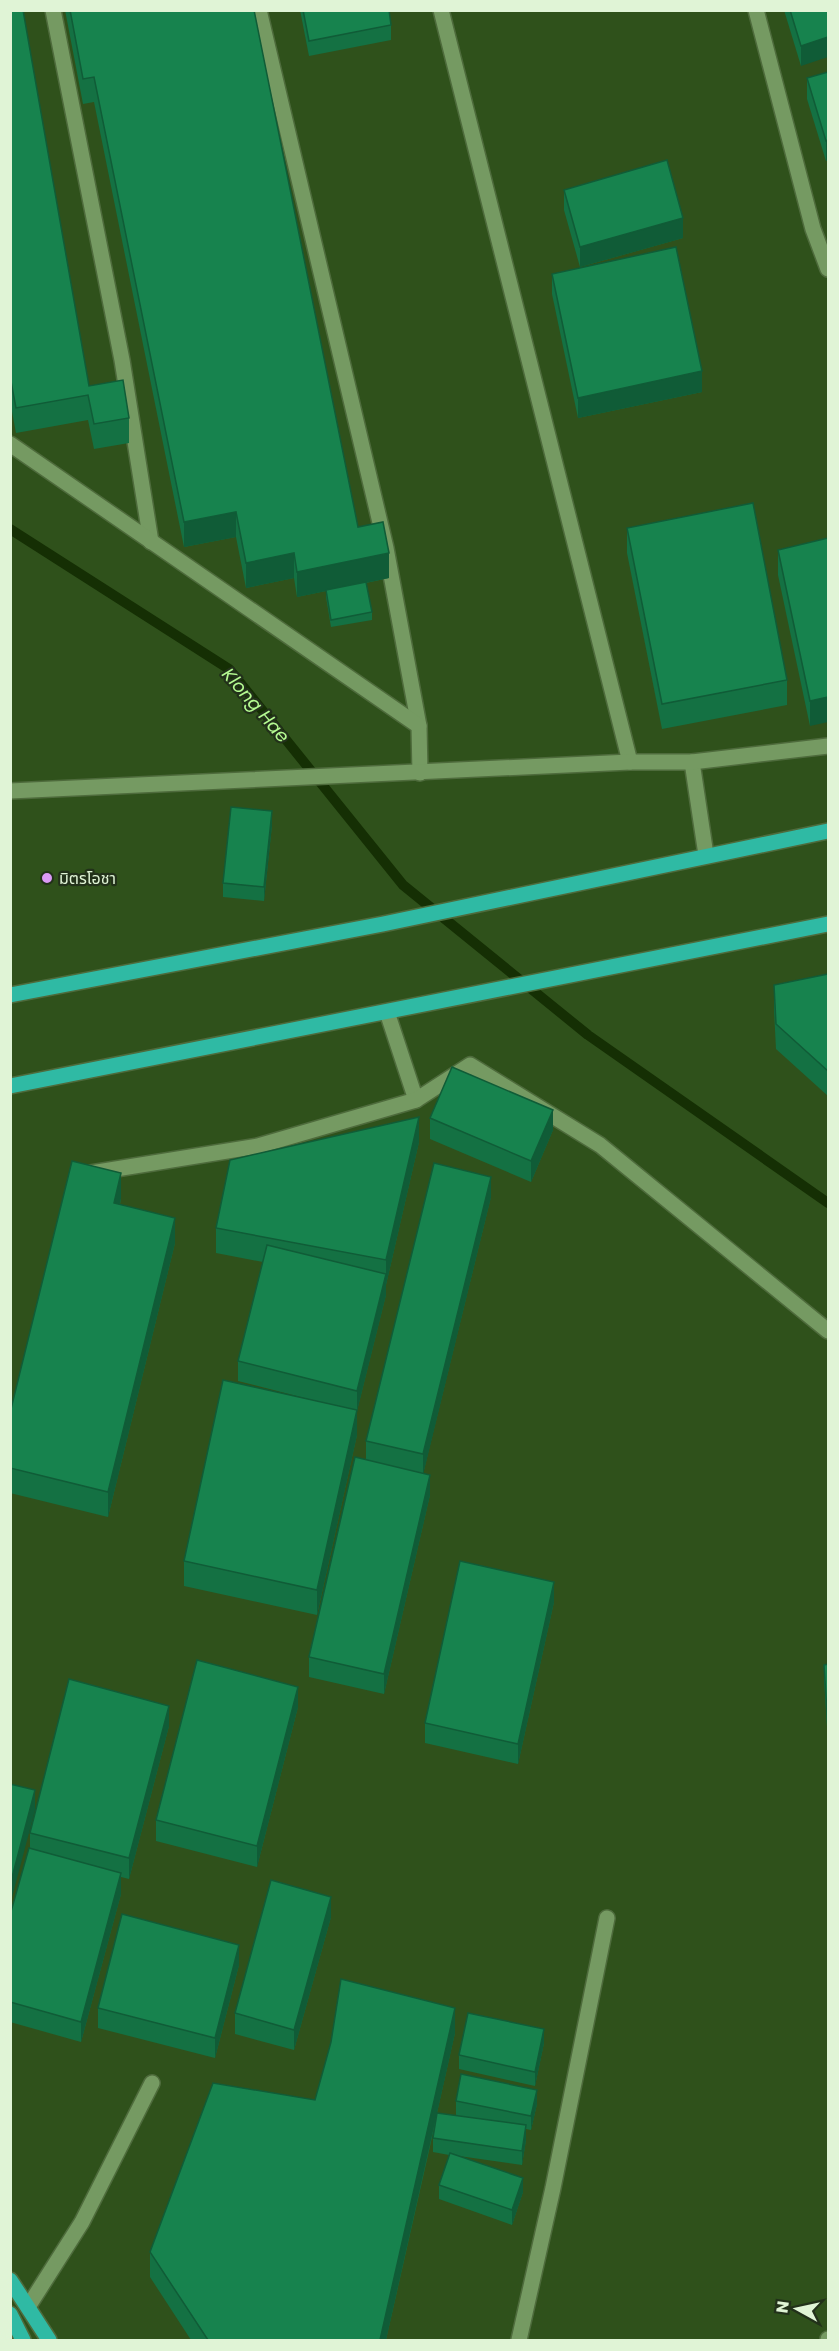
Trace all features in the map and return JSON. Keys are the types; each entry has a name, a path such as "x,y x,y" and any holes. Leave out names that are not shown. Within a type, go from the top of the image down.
{"main road":[{"path":"10,995 383,924 828,831"},
{"path":"10,1086 828,924"},
{"path":"10,2280 49,2340"},
{"path":"10,2314 23,2340"}],"street":[{"path":"53,10 122,360 151,542"},
{"path":"259,10 386,548 419,726 420,773"},
{"path":"441,10 630,762"},
{"path":"756,10 813,229 828,269"},
{"path":"10,444 419,726"},
{"path":"10,791 266,777 420,773 630,762 693,762 828,746"},
{"path":"693,762 706,855"},
{"path":"387,1012 416,1100"},
{"path":"86,1174 258,1146 416,1100 470,1065 600,1145 828,1331"},
{"path":"519,2340 553,2188 607,1918"},
{"path":"28,2307 82,2222 152,2083"}],"building":[{"path":"10,10 23,10 89,386 123,380 129,418 94,424 88,395 16,408 10,376"},
{"path":"70,10 254,10 358,527 383,522 389,553 297,572 294,553 246,563 236,512 184,522 94,77 83,79"},
{"path":"303,10 389,10 391,25 309,41"},
{"path":"790,10 828,10 828,37 801,46"},
{"path":"828,72 828,140 826,141 807,78"},
{"path":"667,160 683,218 580,247 564,190"},
{"path":"676,247 702,371 578,398 552,274"},
{"path":"753,503 787,680 662,704 627,528"},
{"path":"828,538 828,697 810,701 778,550"},
{"path":"366,582 372,612 331,620 326,590"},
{"path":"231,807 272,811 264,887 223,883"},
{"path":"828,974 828,1071 776,1024 774,985"},
{"path":"452,1067 553,1110 531,1161 430,1118"},
{"path":"419,1117 386,1260 216,1228 230,1160"},
{"path":"72,1161 121,1173 114,1203 175,1218 108,1492 10,1468 10,1413"},
{"path":"434,1163 491,1177 423,1454 366,1441"},
{"path":"267,1245 386,1274 357,1391 238,1361"},
{"path":"223,1380 357,1410 317,1590 184,1561"},
{"path":"355,1457 430,1475 384,1674 309,1657"},
{"path":"460,1561 554,1582 518,1744 425,1723"},
{"path":"197,1660 298,1687 257,1846 156,1820"},
{"path":"828,1664 828,1728 824,1665"},
{"path":"69,1679 169,1706 129,1858 30,1833"},
{"path":"10,1784 35,1790 10,1885"},
{"path":"29,1848 121,1873 81,2022 10,2002 10,1915"},
{"path":"271,1880 331,1897 294,2030 235,2013"},
{"path":"122,1914 239,1945 215,2038 98,2008"},
{"path":"341,1979 455,2008 380,2340 208,2340 150,2252 213,2083 315,2100 331,2042"},
{"path":"468,2013 544,2029 535,2072 459,2055"},
{"path":"461,2074 537,2090 531,2116 456,2101"},
{"path":"437,2113 526,2125 522,2151 433,2138"},
{"path":"450,2153 523,2178 512,2210 439,2185"}],"waterway":[{"name":"Klong Hae","path":"10,529 229,669 403,885 588,1035 828,1203"}],"place":[{"name":"มิตรโอชา","path":"47,878"}]}
